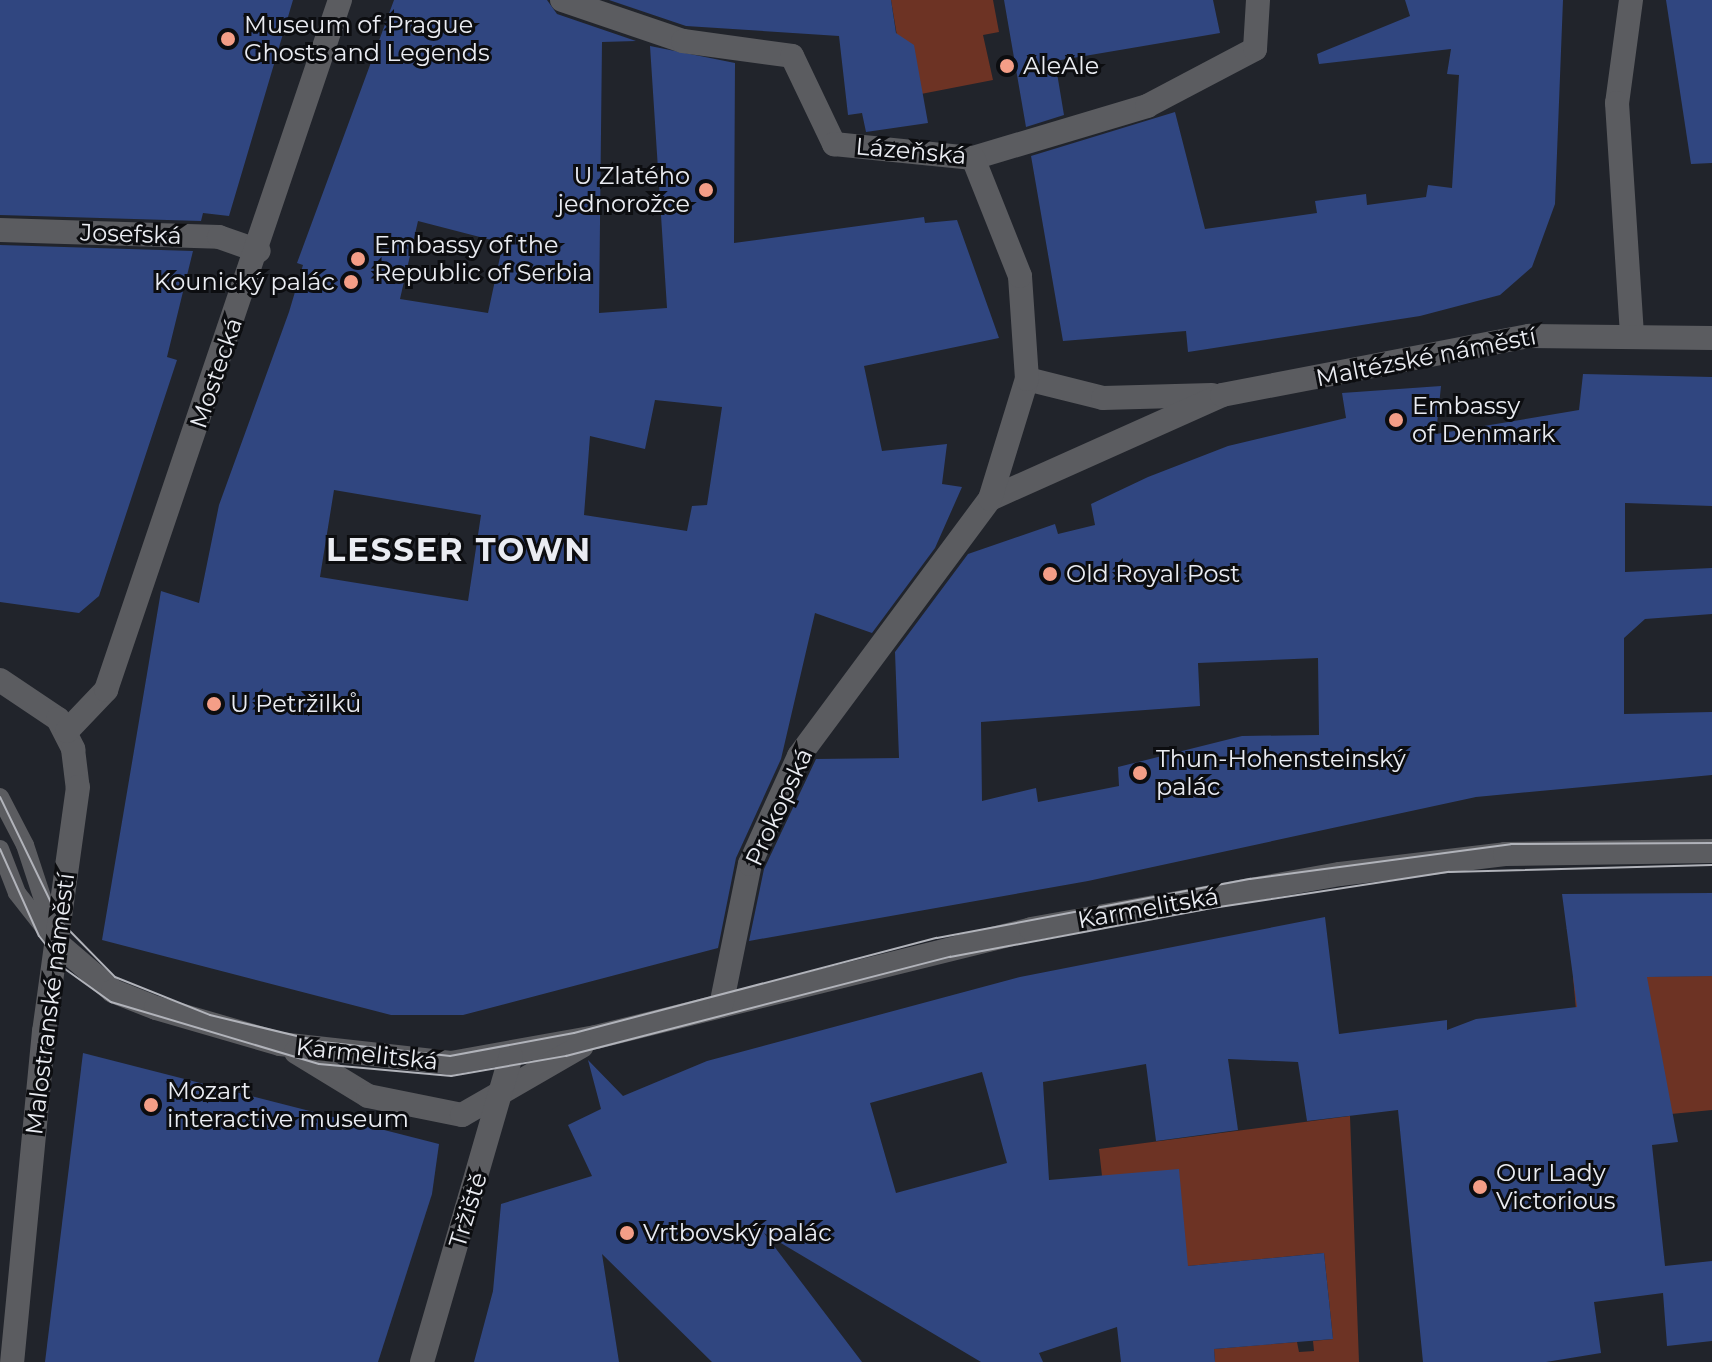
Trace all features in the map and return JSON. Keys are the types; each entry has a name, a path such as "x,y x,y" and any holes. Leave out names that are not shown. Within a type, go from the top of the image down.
{"street":[{"name":"Mostecká","path":"67,731 106,690 259,251 340,0"},
{"name":"Lázeňská","path":"562,0 683,41 792,56 834,144 973,158 1147,106 1255,49 1258,0"},
{"path":"1631,0 1617,103 1632,332"},
{"name":"Maltézské náměstí","path":"947,555 990,499 1027,379 1020,276 973,158"},
{"name":"Josefská","path":"0,230 219,237 259,251"},
{"name":"Maltézské náměstí","path":"1027,379 1103,398 1222,395 1529,336 1632,332 1712,338"},
{"name":"Maltézské náměstí","path":"990,499 1222,395"},
{"name":"Prokopská","path":"721,1006 750,864 799,756 947,555"},
{"path":"0,680 67,731"},
{"name":"Malostranské náměstí","path":"12,1362 57,943 78,787 67,731"},
{"name":"Karmelitská","path":"57,943 113,991 280,1044 387,1061 511,1056 1031,929 1340,874 1505,854 1712,851"},
{"name":"Karmelitská","path":"280,1044 368,1096 445,1115 500,1099 596,1037"},
{"name":"Tržiště","path":"422,1362 511,1056"}],"lane":[{"path":"0,797 25,845 57,943"},
{"path":"0,849 17,893 57,943"}],"shaded area":[{"path":"891,0 993,0 999,32 983,35 993,80 921,94 899,48"},
{"path":"1712,976 1712,1110 1671,1114 1576,1010 1573,977"},
{"path":"1350,1116 1359,1362 1215,1362 1214,1349 1297,1342 1299,1352 1314,1351 1313,1341 1333,1339 1324,1253 1188,1266 1102,1176 1099,1149"}],"building":[{"path":"0,0 293,0 229,216 203,213 201,221 0,215"},
{"path":"394,0 547,0 557,14 636,41 602,42 599,313 667,308 650,46 735,63 734,243 924,217 925,223 957,220 999,338 864,366 882,451 947,444 942,484 962,487 935,548 872,633 815,613 781,759 736,858 718,948 463,1015 391,1015 102,940 161,591 199,603 219,505 289,312 303,265 297,263","holes":["418,221 503,243 488,313 400,299","655,400 722,407 707,505 692,506 687,531 584,515 590,436 645,449","334,490 481,515 468,601 320,577"]},
{"path":"609,0 891,0 896,33 914,45 928,123 866,132 862,113 848,115 839,36 686,26"},
{"path":"1004,0 1213,0 1220,33 1055,61 1064,115 1026,127"},
{"path":"1405,0 1563,0 1555,204 1532,267 1500,295 1420,316 1188,352 1186,331 1063,341 1031,156 1175,112 1205,229 1317,213 1315,201 1366,194 1367,205 1426,197 1428,185 1452,188 1459,75 1447,74 1451,49 1319,64 1317,54 1410,16"},
{"path":"1666,0 1712,0 1712,163 1691,164"},
{"path":"0,245 193,251 167,357 177,360 99,596 79,613 0,602"},
{"path":"1583,374 1712,377 1712,506 1625,503 1625,572 1712,568 1712,614 1645,619 1624,638 1624,714 1712,712 1712,775 1476,797 1088,881 749,941 764,869 816,759 899,758 895,652 968,554 1055,524 1058,534 1095,525 1091,504 1148,477 1228,446 1346,418 1342,393 1441,386 1436,434 1579,410","holes":["1318,658 1319,735 1242,736 1118,767 1119,786 1038,802 1036,788 982,801 981,722 1200,706 1198,663"]},
{"path":"1712,893 1712,976 1647,977 1678,1142 1652,1145 1665,1266 1712,1261 1712,1341 1667,1346 1663,1293 1594,1302 1601,1353 1546,1362 1423,1362 1398,1110 1307,1121 1298,1062 1228,1059 1238,1130 1156,1141 1146,1064 1043,1082 1049,1180 1179,1169 1188,1266 1324,1253 1333,1339 1214,1349 1215,1362 1121,1362 1117,1327 1039,1353 1043,1362 981,1362 764,1233 862,1362 712,1362 602,1254 619,1362 474,1362 493,1291 501,1204 592,1176 568,1125 601,1109 588,1060 623,1096 707,1061 1020,977 1325,917 1339,1034 1447,1020 1447,1030 1476,1019 1577,1007 1562,894","holes":["982,1072 1007,1163 896,1193 870,1103"]},
{"path":"83,1053 439,1144 432,1194 378,1362 45,1362"}],"tram line":[{"path":"0,797 60,921 115,977 210,1015 322,1042 450,1056 574,1033 937,938 1250,879 1511,844 1712,843"},
{"path":"0,849 39,936 65,969 111,1002 319,1064 451,1076 566,1056 950,957 1206,909 1449,872 1712,865"}],"place":[{"name":"Museum of Prague Ghosts and Legends","path":"228,39"},
{"name":"AleAle","path":"1007,66"},
{"name":"U Zlatého jednorožce","path":"706,190"},
{"name":"Embassy of the Republic of Serbia","path":"358,259"},
{"name":"Kounický palác","path":"351,282"},
{"name":"Embassy of Denmark","path":"1396,420"},
{"name":"Old Royal Post","path":"1050,574"},
{"name":"U Petržilků","path":"214,704"},
{"name":"Thun-Hohensteinský palác","path":"1140,773"},
{"name":"Mozart interactive museum","path":"151,1105"},
{"name":"Our Lady Victorious","path":"1480,1187"},
{"name":"Vrtbovský palác","path":"627,1233"}],"district":[{"name":"LESSER TOWN","path":"459,550"}]}
